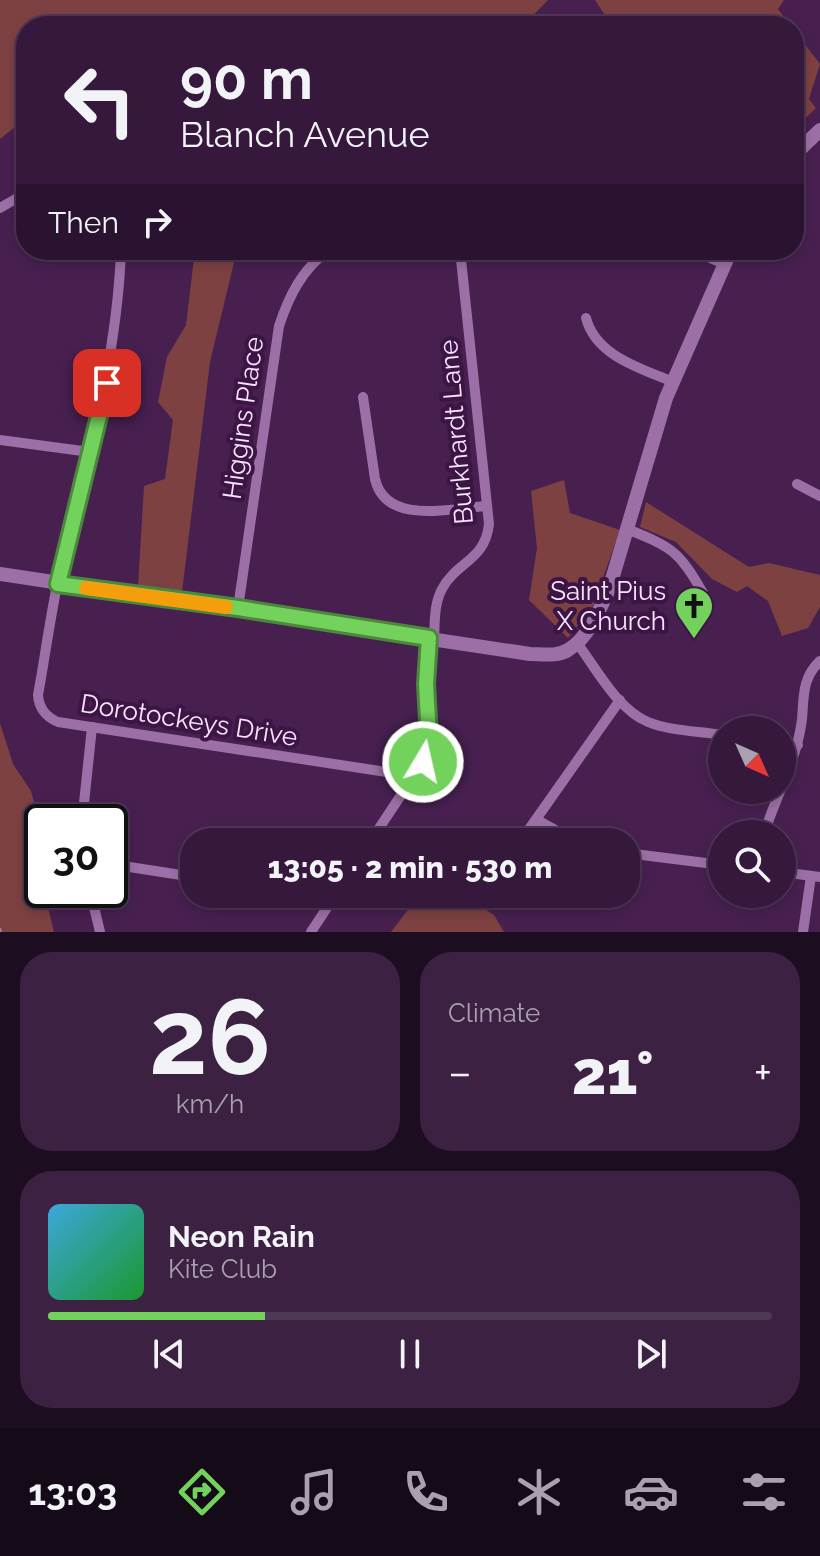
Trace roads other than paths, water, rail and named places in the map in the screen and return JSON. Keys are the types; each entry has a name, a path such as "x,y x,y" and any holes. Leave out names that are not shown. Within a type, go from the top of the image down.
{"main road":[{"path":"804,145 820,130"},
{"path":"0,574 547,655 567,651 577,643 603,601 673,382 726,260"}],"street":[{"name":"Dorotockeys Drive","path":"121,260 119,299 107,383 58,584 39,702 41,709 51,720 413,776"},
{"name":"Higgins Place","path":"238,608 279,326 293,290 319,260"},
{"name":"Burkhardt Lane","path":"379,828 423,762 429,738 426,684 436,609 443,588 485,543 489,524 461,260"},
{"path":"715,260 724,264"},
{"path":"586,318 590,331 600,345 633,365 673,382"},
{"path":"363,397 375,479 378,492 384,499 413,511 487,506"},
{"path":"0,440 90,452"},
{"path":"797,484 820,496"},
{"path":"627,529 663,543 678,554 703,593"},
{"path":"577,643 620,700 646,721 708,733"},
{"path":"769,820 798,745 804,686 812,669 820,661"},
{"path":"531,828 620,700"},
{"path":"84,804 92,727"},
{"path":"537,820 552,828"},
{"path":"640,855 708,863"},
{"path":"128,867 180,875"},
{"path":"796,874 816,876 803,932"},
{"path":"94,908 100,932"},
{"path":"311,932 327,908"}],"place":[{"name":"Saint Pius X Church","path":"694,640"}]}
